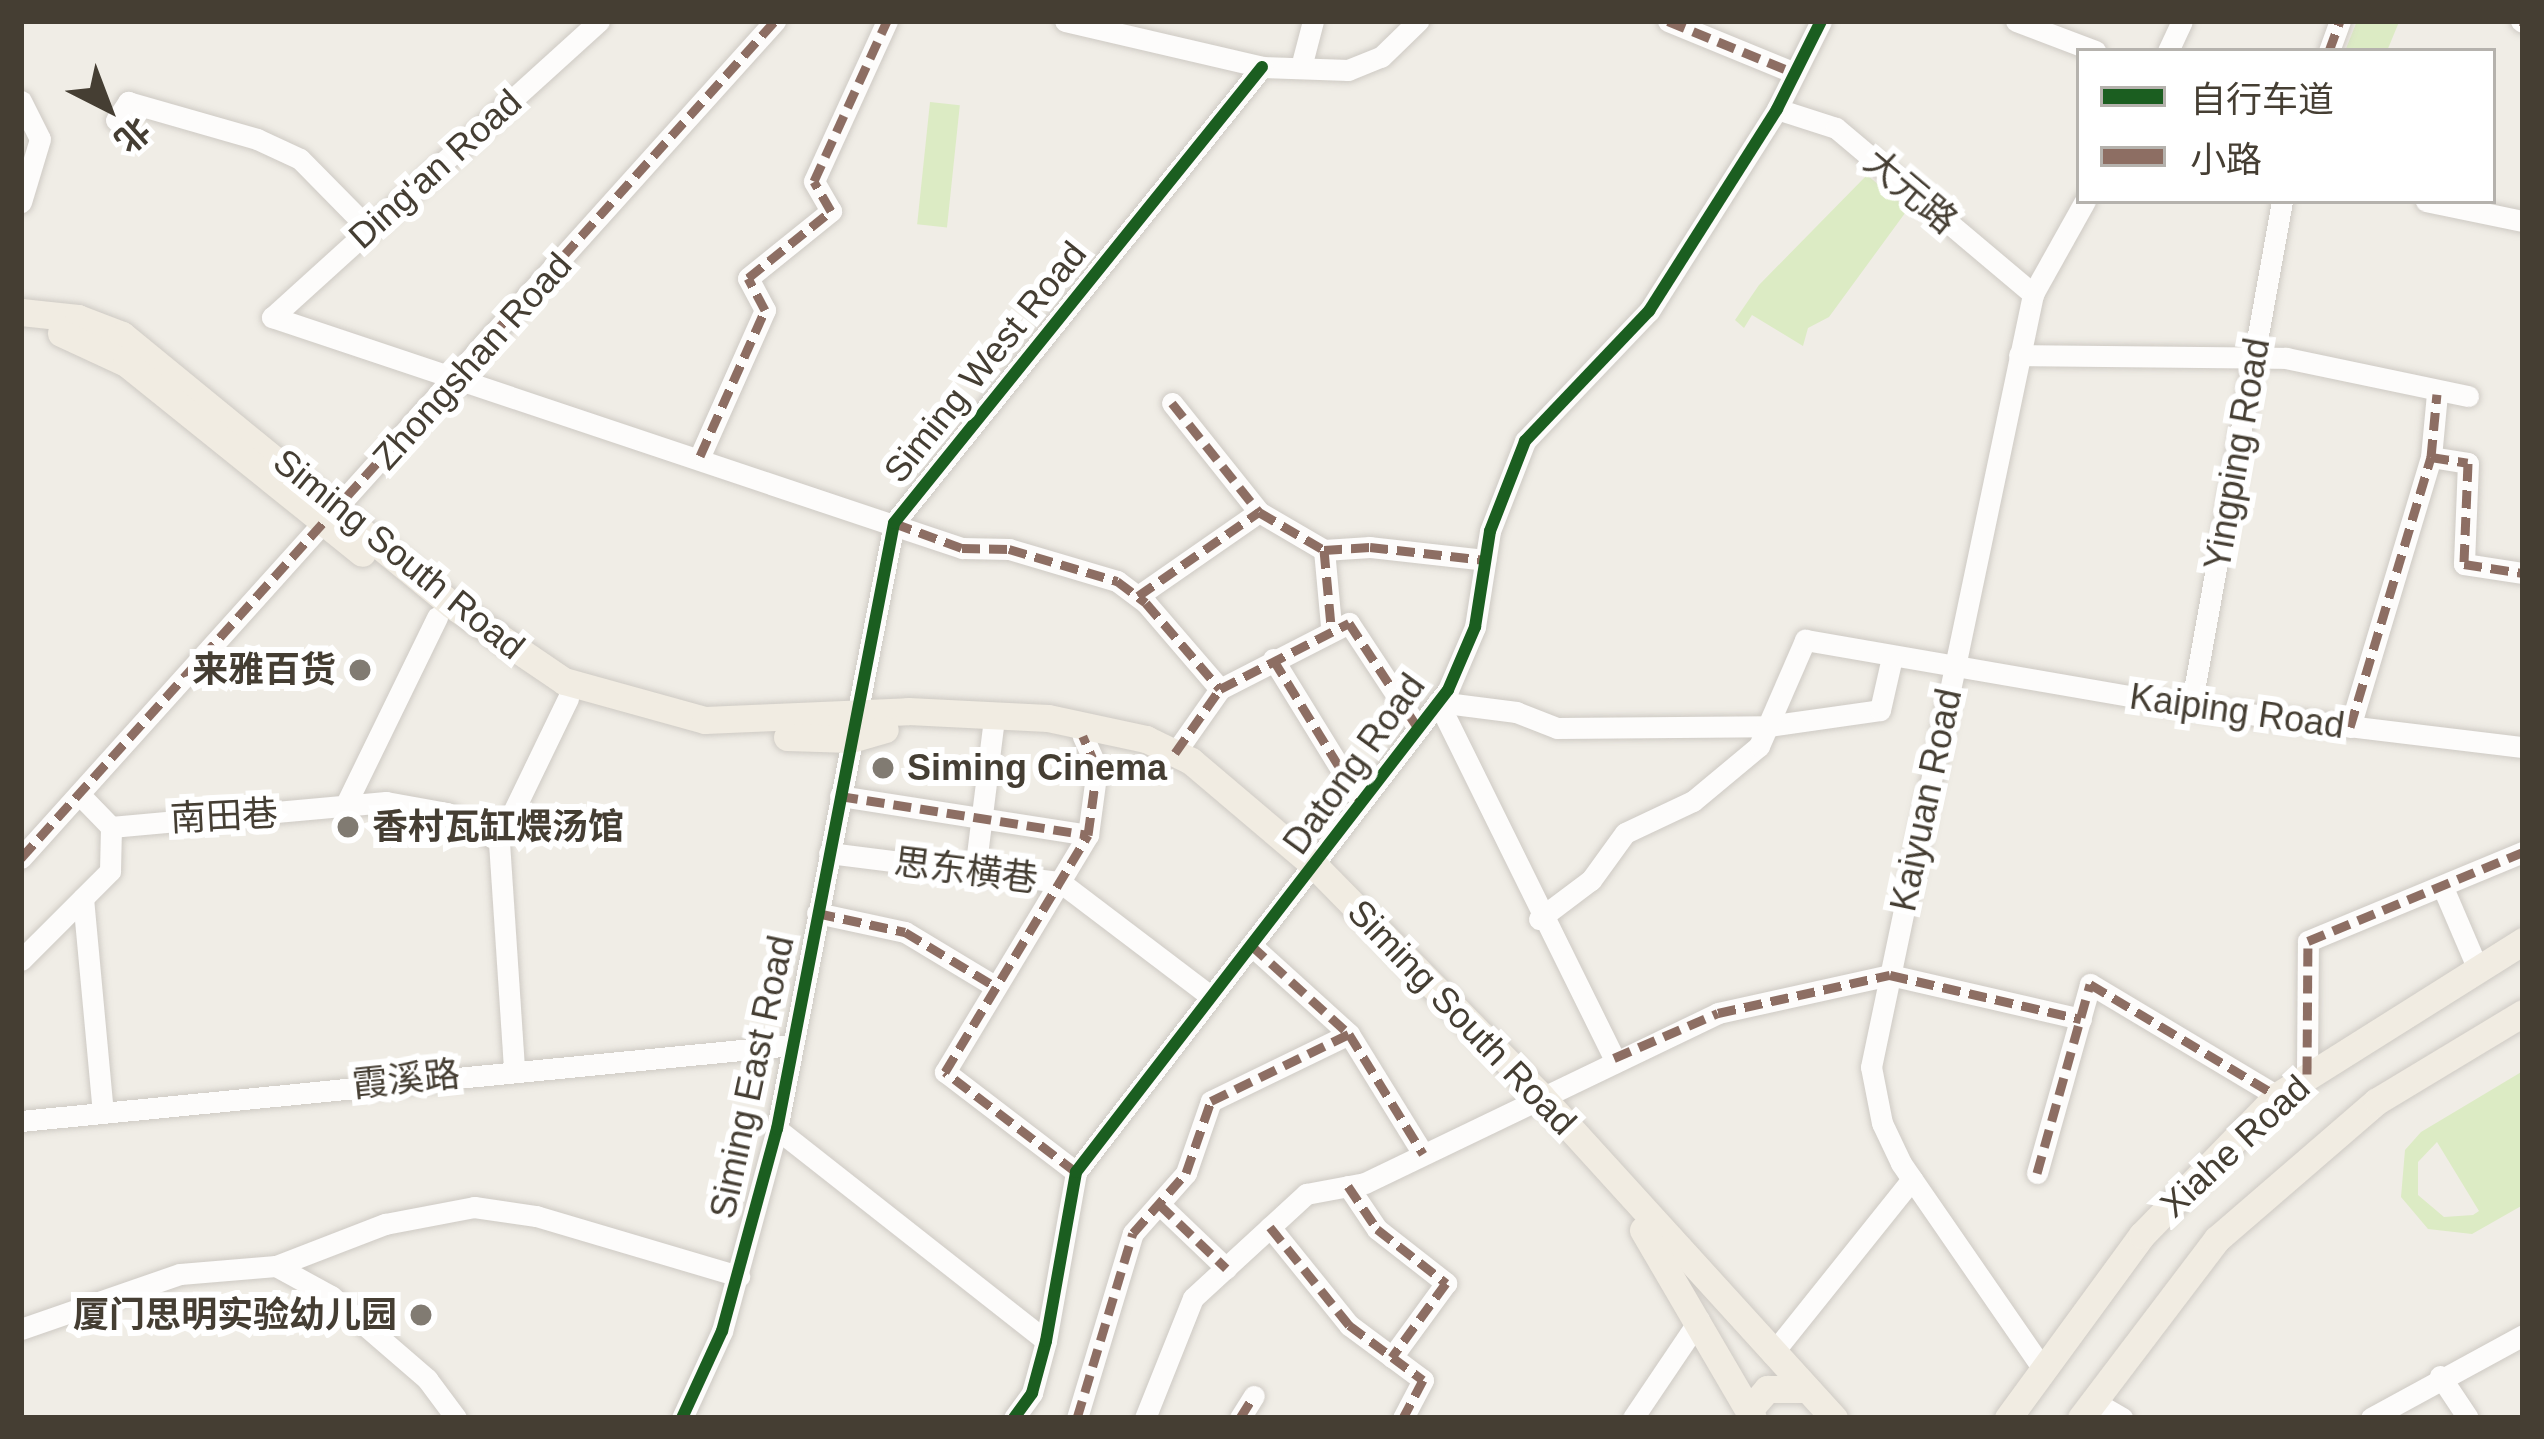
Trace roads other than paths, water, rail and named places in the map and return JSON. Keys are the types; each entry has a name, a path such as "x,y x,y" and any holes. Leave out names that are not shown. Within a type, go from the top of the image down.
{"main road":[{"name":"Siming South Road","path":"21,312 78,318 122,335 330,515 437,617 568,698 700,734 852,729 908,711 1048,718 1146,739 1238,794 1312,873"},
{"name":"Siming South Road","path":"21,330 86,340 126,363 452,605 564,681 705,720 852,729"},
{"path":"852,729 993,726 1083,736 1127,746 1206,787 1312,873 1534,1098 1657,1247 1751,1414 1767,1389 1806,1390"},
{"name":"Xiahe Road","path":"2008,1418 2142,1235 2277,1096 2523,940"},
{"name":"Xiahe Road","path":"2087,1409 2217,1239 2377,1101 2523,1013"},
{"name":"Siming South Road","path":"1534,1098 1834,1418"}],"street":[{"name":"Ding'an Road","path":"459,377 272,317 598,21"},
{"name":"Zhongshan Road","path":"21,858 775,21"},
{"path":"700,456 765,310 748,278 831,211 814,181 887,21"},
{"path":"1065,21 1262,67 1348,70 1381,57 1418,21"},
{"path":"1301,67 1313,21"},
{"path":"1668,21 1795,73"},
{"name":"Datong Road","path":"1014,1418 1032,1393 1046,1340 1076,1172 1209,994 1312,873 1438,702 1475,627 1485,560 1525,441 1649,311 1777,109 1821,21"},
{"path":"2020,22 2087,48"},
{"name":"Siming West Road","path":"852,729 894,523 1262,67"},
{"path":"21,101 40,139 21,202"},
{"path":"116,120 128,102 257,139 300,159 369,229"},
{"name":"大元路","path":"1777,109 1836,128 2033,295"},
{"name":"Kaiyuan Road","path":"2043,1369 1912,1179 1882,1123 1871,1067 2033,295 2083,204"},
{"name":"Yingping Road","path":"2191,707 2281,204"},
{"path":"2441,204 2523,221"},
{"path":"2019,355 2286,358 2437,394 2468,395"},
{"path":"459,377 962,548 1009,548 1075,566 1138,596 1220,689"},
{"path":"2350,728 2432,457 2437,394"},
{"path":"1172,403 1258,512 1324,550 1370,547 1485,560"},
{"path":"2432,457 2468,464 2464,563 2523,572"},
{"path":"1138,596 1258,512"},
{"path":"1324,550 1331,626"},
{"path":"345,806 437,617"},
{"path":"1175,753 1220,689 1331,626 1349,623 1418,728"},
{"path":"1438,702 1516,712 1557,728 1768,726 1880,710 1892,656 1805,640 1768,726 1760,746 1693,801 1625,832 1591,880 1539,919"},
{"name":"Kaiping Road","path":"1892,656 2191,707 2523,747"},
{"path":"1273,659 1360,802"},
{"path":"514,1068 499,841 568,698"},
{"path":"1438,702 1479,773 1539,919 1614,1058"},
{"path":"975,871 993,726"},
{"name":"Siming East Road","path":"682,1418 740,1276 778,1129 852,729"},
{"path":"1076,1172 945,1072 1088,835 1097,768 1083,736"},
{"path":"21,960 110,871 111,827 79,794"},
{"path":"840,796 1088,835"},
{"name":"南田巷","path":"111,827 386,802 447,814 499,841"},
{"path":"2308,1074 2308,941 2444,890 2523,852"},
{"name":"思东横巷","path":"829,853 1060,882 1209,994"},
{"path":"2444,890 2477,967"},
{"path":"83,898 103,1112"},
{"path":"818,914 905,932 996,987"},
{"path":"1251,945 1348,1034 1423,1154"},
{"path":"1145,1418 1192,1298 1306,1194 1348,1186 1423,1154 1614,1058 1718,1013 1890,975 2081,1019"},
{"path":"2037,1173 2090,984 2277,1096"},
{"path":"1078,1418 1133,1233 1186,1173 1211,1101 1348,1034"},
{"name":"霞溪路","path":"21,1121 514,1068 792,1045"},
{"path":"778,1129 1046,1340"},
{"path":"1772,1354 1912,1179"},
{"path":"1348,1186 1377,1229 1446,1283 1392,1357"},
{"path":"1159,1204 1226,1268"},
{"path":"21,1329 180,1274 277,1266 385,1224 474,1207 536,1216 740,1276"},
{"path":"1270,1226 1349,1324 1423,1380 1403,1418"},
{"path":"277,1266 331,1297 427,1379 457,1418"},
{"path":"1633,1418 1700,1321"},
{"path":"2371,1418 2440,1376 2523,1335"},
{"path":"2440,1376 2468,1418"},
{"path":"1240,1418 1254,1396"},
{"path":"2087,1409 2123,1418"}],"place":[{"name":"来雅百货","path":"360,670"},
{"name":"Siming Cinema","path":"883,768"},
{"name":"香村瓦缸煨汤馆","path":"348,827"},
{"name":"厦门思明实验幼儿园","path":"421,1315"}]}
